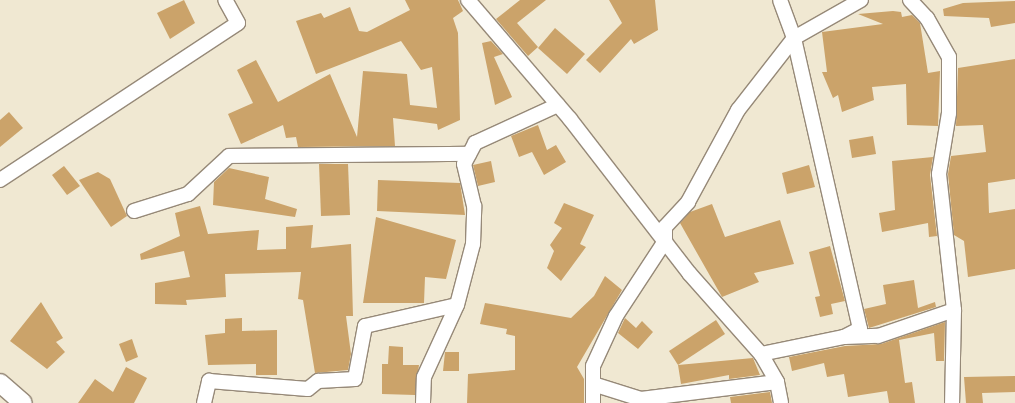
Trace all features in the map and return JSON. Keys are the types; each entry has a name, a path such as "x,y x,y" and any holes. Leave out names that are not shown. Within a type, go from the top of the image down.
{"street":[{"path":"0,180 238,23 225,0"},
{"path":"468,0 558,105 665,241 761,354 776,382 781,403"},
{"path":"780,0 794,38 860,328 844,337"},
{"path":"593,403 593,366 607,333 665,241 665,227 688,202 738,110 794,38 861,0"},
{"path":"910,0 927,18 949,57 949,113 939,174 954,310 952,403"},
{"path":"423,403 424,377 457,306 473,244 474,206 464,164 475,143 558,105"},
{"path":"134,211 188,194 229,156 469,154"},
{"path":"204,403 209,381 308,389 318,381 355,379 365,326 457,306"},
{"path":"761,354 844,337 878,336 954,310"},
{"path":"593,384 641,399 776,382"},
{"path":"0,383 23,403"}],"building":[{"path":"184,0 195,23 170,39 157,13"},
{"path":"405,0 458,0 463,11 453,18 458,33 460,120 438,130 437,124 393,118 395,146 298,147 296,137 286,138 283,125 241,144 228,114 253,103 237,70 256,60 278,102 330,74 357,137 363,71 407,74 410,105 437,108 432,67 421,70 401,41 316,74 296,21 321,13 324,18 350,7 359,31 367,32 410,10"},
{"path":"520,0 546,0 517,23 538,47 528,56 496,19"},
{"path":"609,0 655,0 658,30 634,44 631,39 600,73 586,60 622,23"},
{"path":"1015,1 1015,23 991,27 989,18 944,16 943,9 963,3"},
{"path":"901,12 902,17 912,15 920,23 928,73 940,71 938,126 907,125 906,84 872,87 874,100 842,112 838,95 833,98 822,72 827,72 822,32 883,24 858,14"},
{"path":"555,28 585,54 567,74 538,48"},
{"path":"491,41 503,54 494,57 512,97 495,105 482,43"},
{"path":"1015,59 1015,179 988,183 989,213 1015,209 1015,269 968,277 964,241 954,235 948,174 951,156 986,152 983,125 956,126 958,68"},
{"path":"9,112 23,128 0,147 0,120"},
{"path":"538,125 547,150 556,145 566,162 544,175 532,152 519,157 511,136"},
{"path":"873,136 876,154 852,158 849,140"},
{"path":"933,157 930,175 937,236 929,237 928,223 882,232 879,213 895,210 892,161"},
{"path":"491,161 495,182 478,186 473,165"},
{"path":"319,164 348,164 350,215 321,216"},
{"path":"809,165 815,187 787,194 782,173"},
{"path":"64,166 80,186 67,195 52,175"},
{"path":"229,168 269,177 265,199 297,209 295,217 213,205 214,182"},
{"path":"98,172 110,179 127,216 111,227 79,180"},
{"path":"378,180 460,183 465,215 377,211"},
{"path":"564,203 594,215 580,244 586,247 561,281 547,268 554,251 550,245 562,228 554,223"},
{"path":"712,204 725,237 780,220 794,264 754,273 759,282 722,297 680,223 690,212"},
{"path":"200,206 208,234 259,230 257,250 286,249 286,227 313,225 311,248 351,244 353,316 346,316 351,354 348,370 315,373 303,300 298,299 301,272 225,274 226,297 186,300 187,305 155,304 155,283 190,277 184,251 141,260 140,254 180,236 175,213"},
{"path":"376,217 456,240 446,279 425,277 424,303 363,303"},
{"path":"830,246 845,301 831,304 833,314 820,317 815,297 820,296 809,252"},
{"path":"605,276 622,290 577,367 584,379 584,403 467,403 468,374 515,370 515,336 506,334 507,329 480,324 485,303 571,318 594,296"},
{"path":"914,280 918,308 935,302 936,307 869,328 864,309 886,304 883,285"},
{"path":"41,302 63,338 56,342 65,352 47,369 10,341"},
{"path":"242,318 242,331 277,330 277,375 256,375 256,364 208,365 205,335 225,333 225,319"},
{"path":"625,318 636,328 642,321 653,332 638,349 618,333"},
{"path":"716,320 725,334 678,365 669,351"},
{"path":"945,322 944,361 936,361 934,333 899,340 905,383 912,382 915,403 889,403 887,391 848,397 844,374 827,377 824,363 792,371 789,357 845,346 881,344"},
{"path":"132,339 138,357 126,362 119,344"},
{"path":"389,346 403,347 403,365 419,365 415,395 382,394 382,364 388,364"},
{"path":"445,352 459,352 459,371 443,371"},
{"path":"753,358 760,375 729,379 729,375 681,384 678,365"},
{"path":"126,367 147,378 134,403 78,403 95,379 113,392"},
{"path":"1015,376 1015,392 982,393 983,403 966,403 964,377"},
{"path":"770,392 772,403 731,403 730,397"}]}
